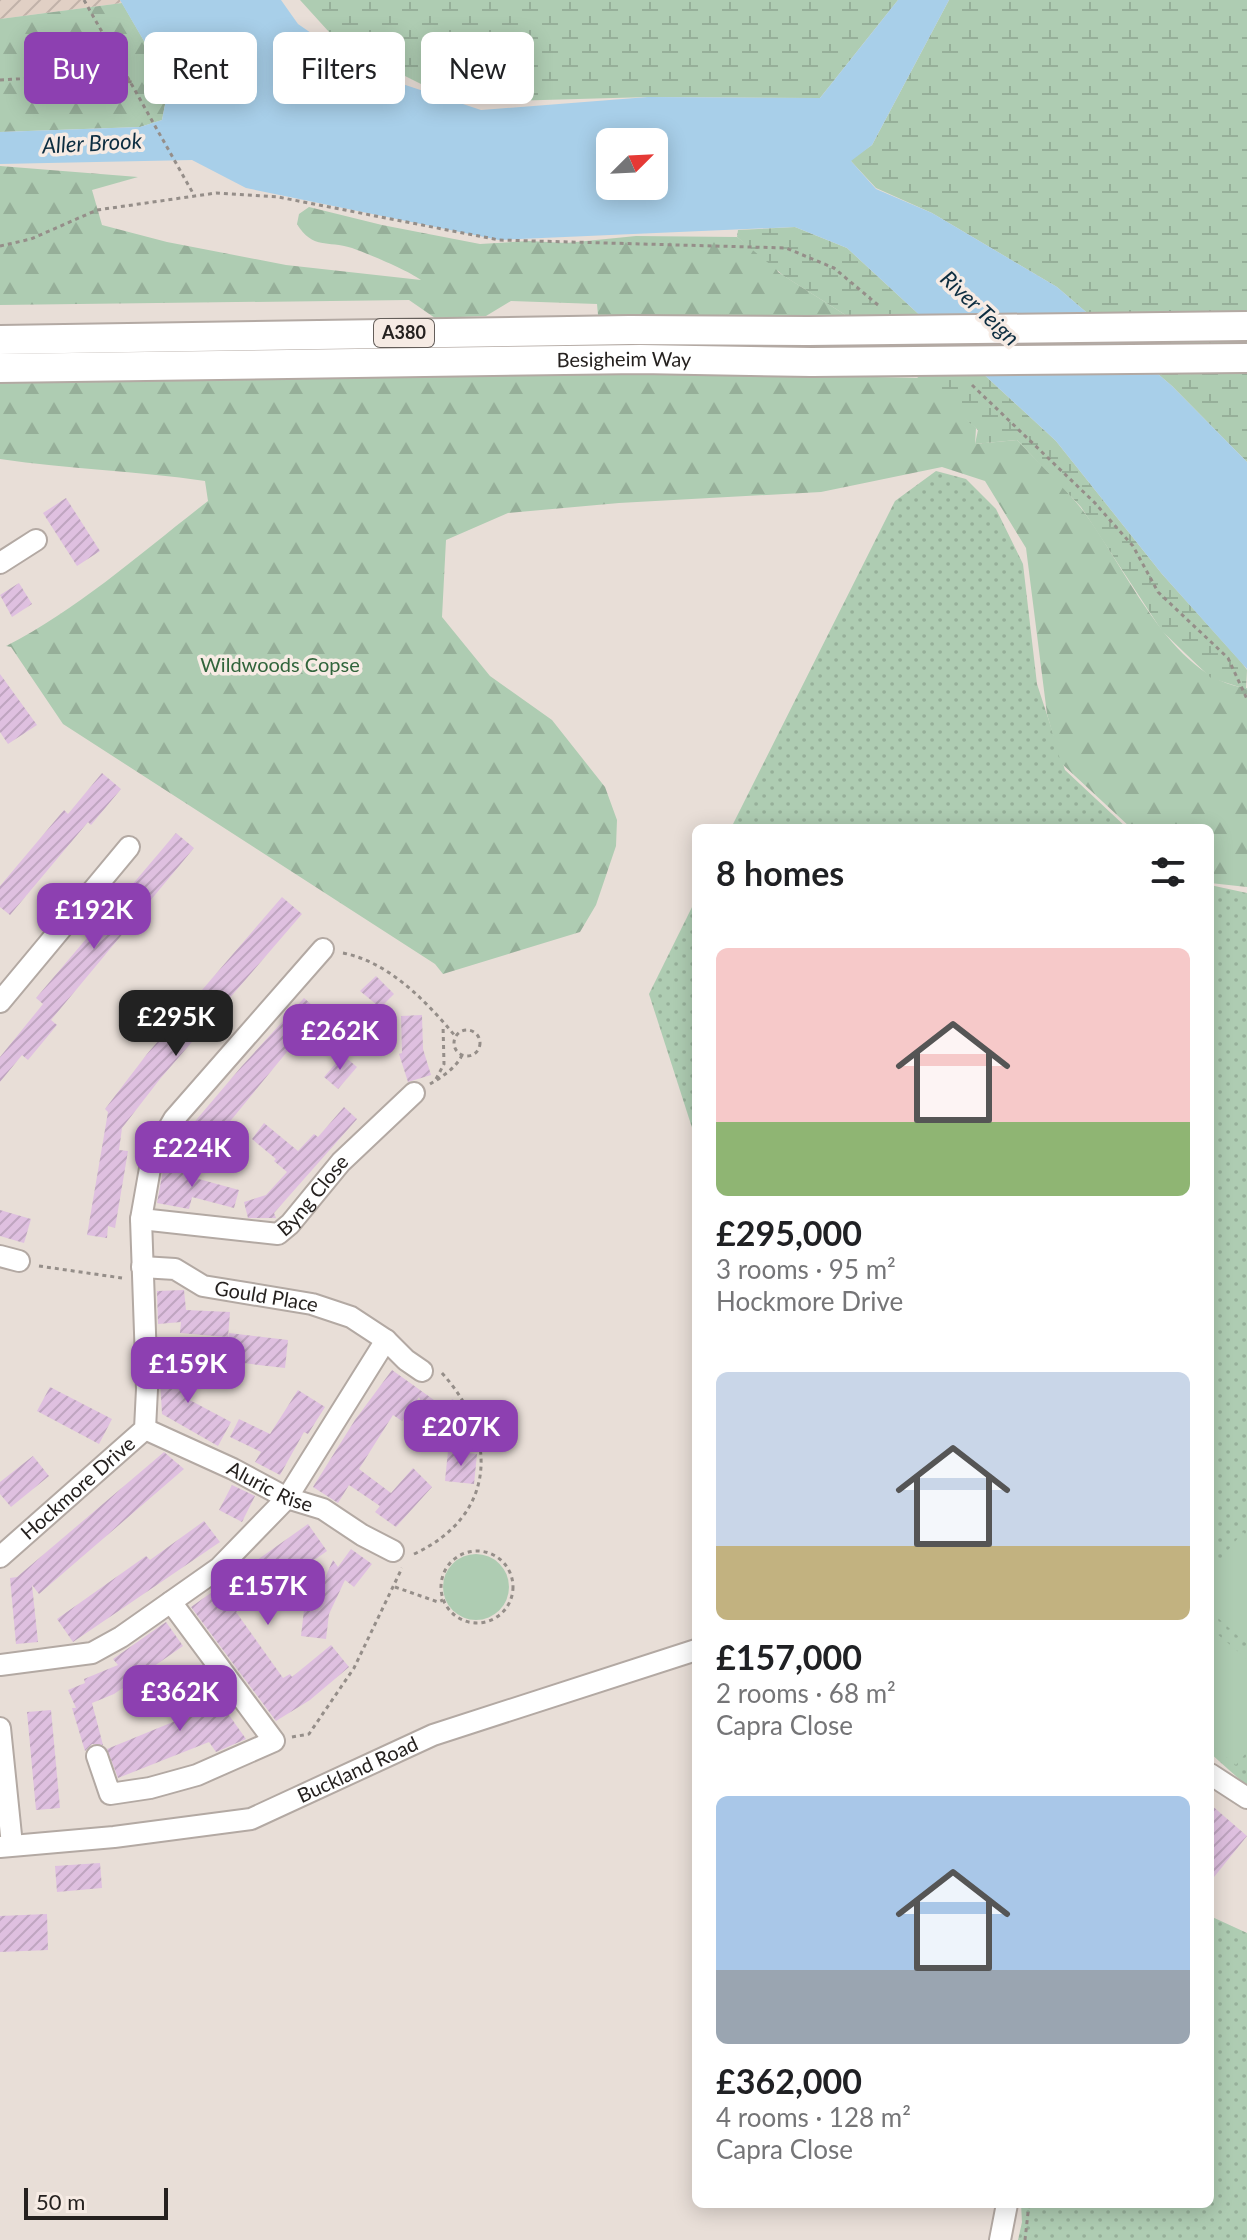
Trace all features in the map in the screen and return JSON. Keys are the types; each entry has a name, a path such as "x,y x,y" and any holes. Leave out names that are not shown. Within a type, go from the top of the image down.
{"highway":[{"name":"Besigheim Way","path":"0,340 629,330 1247,326"},
{"name":"Besigheim Way","path":"0,368 640,359 812,362 1247,358"}],"street":[{"path":"0,563 36,540"},
{"path":"0,1002 129,847"},
{"name":"Hockmore Drive","path":"0,1557 145,1429 147,1389 141,1219 152,1157 174,1119 323,949"},
{"name":"Byng Close","path":"141,1219 278,1234 290,1224 341,1162 414,1093"},
{"name":"Gould Place","path":"142,1273 175,1269 203,1286 312,1304 351,1317 386,1340 422,1371"},
{"path":"0,1665 92,1653 121,1637 219,1568 287,1498 386,1340"},
{"name":"Aluric Rise","path":"145,1429 233,1469 287,1498 323,1509 393,1551"},
{"path":"97,1756 110,1794 150,1788 197,1775 274,1741 171,1602"},
{"name":"Buckland Road","path":"6,1846 114,1837 251,1819 433,1735 692,1651"},
{"path":"0,1728 6,1846"},
{"path":"1214,1777 1247,1798"},
{"path":"1000,2240 1006,2208"}],"path":[{"path":"84,0 195,197"},
{"path":"0,80 71,76 132,82"},
{"path":"0,246 31,239 97,210 216,193 278,197 499,240 786,248 834,268 881,308"},
{"path":"970,383 1095,503 1133,546 1158,592 1228,658 1247,699"},
{"path":"323,949 366,958 394,976 456,1037"},
{"path":"434,1082 444,1064 443,1022"},
{"path":"468,1030 476,1033 480,1040 476,1053 462,1055 455,1046 456,1037 468,1030"},
{"path":"414,1093 448,1071 462,1055"},
{"path":"10,1258 103,1277 142,1273"},
{"path":"471,1551 493,1554 509,1568 512,1596 496,1618 476,1623 466,1621 456,1617 443,1600 441,1590 445,1569 461,1554 471,1551"},
{"path":"395,1587 438,1602 443,1600"},
{"path":"1025,2240 1029,2208"}],"shaded area":[{"path":"0,0 120,0 122,3 0,19"}],"green space":[{"path":"300,0 898,0 820,98 534,100 534,32 421,32 421,84 405,76 405,32 329,32"},
{"path":"949,0 1247,0 1247,462 1172,386 1057,287 932,213 876,188 850,160 872,145"},
{"path":"122,3 144,41 144,104 165,104 162,120 140,127 0,132 0,19"},
{"path":"0,166 138,177 92,190 102,225 167,242 286,265 421,280 352,248 309,238 297,224 299,214 309,207 480,244 529,241 566,243 636,236 737,237 776,267 778,272 847,316 598,315 597,304 511,301 486,316 435,318 409,300 0,305"},
{"path":"795,227 847,248 1056,441 1162,574 1242,663 1247,670 1246,689 1211,678 1162,631 1081,507 1017,440 975,444 978,430 847,316 784,276 737,237 738,230"},
{"name":"Wildwoods Copse","path":"417,372 655,372 922,378 976,428 975,444 1017,440 1080,507 1172,642 1195,664 1220,680 1247,688 1247,887 1214,883 1214,824 1127,824 1061,763 1047,714 1026,548 985,481 942,467 821,492 619,503 508,513 446,540 442,617 490,676 552,720 605,787 617,820 616,846 596,905 580,932 443,974 435,964 63,724 11,647 6,646 85,597 208,501 205,481 0,459 0,383"},
{"path":"936,471 966,479 996,509 1023,564 1037,684 1065,770 1123,824 733,824 895,501"},
{"path":"1214,886 1247,893 1247,1786 1214,1757"},
{"path":"692,907 692,1128 649,994"},
{"path":"1243,1532 1247,1536 1247,1644 1214,1615 1214,1567"},
{"path":"476,1554 489,1557 499,1564 506,1574 509,1587 506,1600 499,1610 489,1617 476,1620 463,1617 453,1610 446,1600 443,1587 446,1574 453,1564 463,1557"},
{"path":"1214,1631 1247,1659 1247,1752 1236,1765 1214,1747"},
{"path":"1214,1918 1247,1933 1247,2240 1018,2240 1021,2208 1214,2208"}],"water":[{"path":"120,0 281,0 298,24 310,32 273,32 273,104 405,104 405,85 421,90 421,104 463,104 481,110 648,97 820,98 898,0 949,0 872,145 851,161 876,189 932,213 1057,287 1172,386 1247,462 1247,669 1162,574 1056,441 847,248 795,227 499,240 246,188 192,160 0,164 0,132 140,127 162,120 165,104 257,104 257,32 144,32 144,41"}],"building":[{"path":"66,498 100,551 77,566 43,513"},
{"path":"19,583 32,604 12,617 0,595"},
{"path":"0,674 37,725 8,744 0,732"},
{"path":"102,773 121,789 91,825 88,822 10,915 0,907 0,886 64,810 68,814"},
{"path":"176,833 194,848 51,1020 57,1025 28,1060 22,1055 0,1082 0,1057 43,1004 36,998"},
{"path":"282,897 302,914 160,1079 122,1128 119,1150 128,1151 115,1228 108,1226 107,1238 87,1235 108,1112 105,1109 147,1054"},
{"path":"376,976 394,994 383,1005 377,1005 360,991"},
{"path":"304,998 324,1016 304,1039 300,1036 195,1164 174,1146"},
{"path":"422,1015 423,1049 431,1075 408,1082 399,1054 402,1053 401,1016"},
{"path":"343,1055 357,1067 338,1089 324,1077"},
{"path":"344,1107 357,1119 274,1213 276,1218 248,1218 244,1202 266,1195 287,1172 252,1139 264,1123 298,1151 314,1134 318,1137"},
{"path":"164,1165 196,1170 195,1178 239,1190 234,1208 192,1197 189,1209 157,1203"},
{"path":"0,1210 31,1219 24,1243 0,1236"},
{"path":"184,1290 186,1310 230,1312 228,1337 180,1333 181,1322 158,1324 157,1291"},
{"path":"229,1333 288,1340 285,1368 225,1361"},
{"path":"181,1359 184,1397 231,1422 218,1446 162,1414 159,1360"},
{"path":"392,1370 441,1405 453,1399 464,1421 437,1434 419,1397 402,1421 393,1415 359,1469 391,1493 413,1468 432,1487 396,1527 375,1512 380,1506 349,1485 338,1503 313,1487 355,1420"},
{"path":"50,1387 112,1419 99,1444 37,1411"},
{"path":"298,1390 325,1407 308,1434 304,1432 280,1475 255,1462 261,1452 230,1437 239,1419 270,1434"},
{"path":"448,1451 477,1454 474,1484 445,1481"},
{"path":"164,1452 184,1469 39,1594 32,1585 38,1642 16,1644 10,1578 17,1577"},
{"path":"33,1456 49,1476 11,1507 0,1494 0,1482"},
{"path":"232,1485 255,1496 242,1522 219,1510"},
{"path":"204,1521 220,1542 73,1642 57,1619 146,1556 150,1560"},
{"path":"308,1524 327,1551 236,1612 283,1678 290,1674 292,1677 331,1645 349,1667 310,1700 276,1721 191,1607"},
{"path":"351,1549 372,1564 354,1587 345,1580 329,1614 326,1639 301,1636 304,1610 310,1611 333,1560 338,1567"},
{"path":"166,1622 183,1646 114,1694 92,1703 103,1745 92,1744 85,1751 72,1708 76,1708 68,1690 85,1683 84,1679 118,1665 113,1659"},
{"path":"202,1677 246,1739 216,1752 209,1742 118,1778 107,1749 190,1715 176,1695"},
{"path":"51,1710 60,1808 36,1810 27,1712"},
{"path":"1214,1807 1247,1836 1214,1877"},
{"path":"100,1863 102,1888 57,1892 55,1866"},
{"path":"47,1914 48,1950 0,1952 0,1916"}],"water label":[{"name":"Aller Brook","path":"92,143"},
{"name":"River Teign","path":"980,308"}]}
